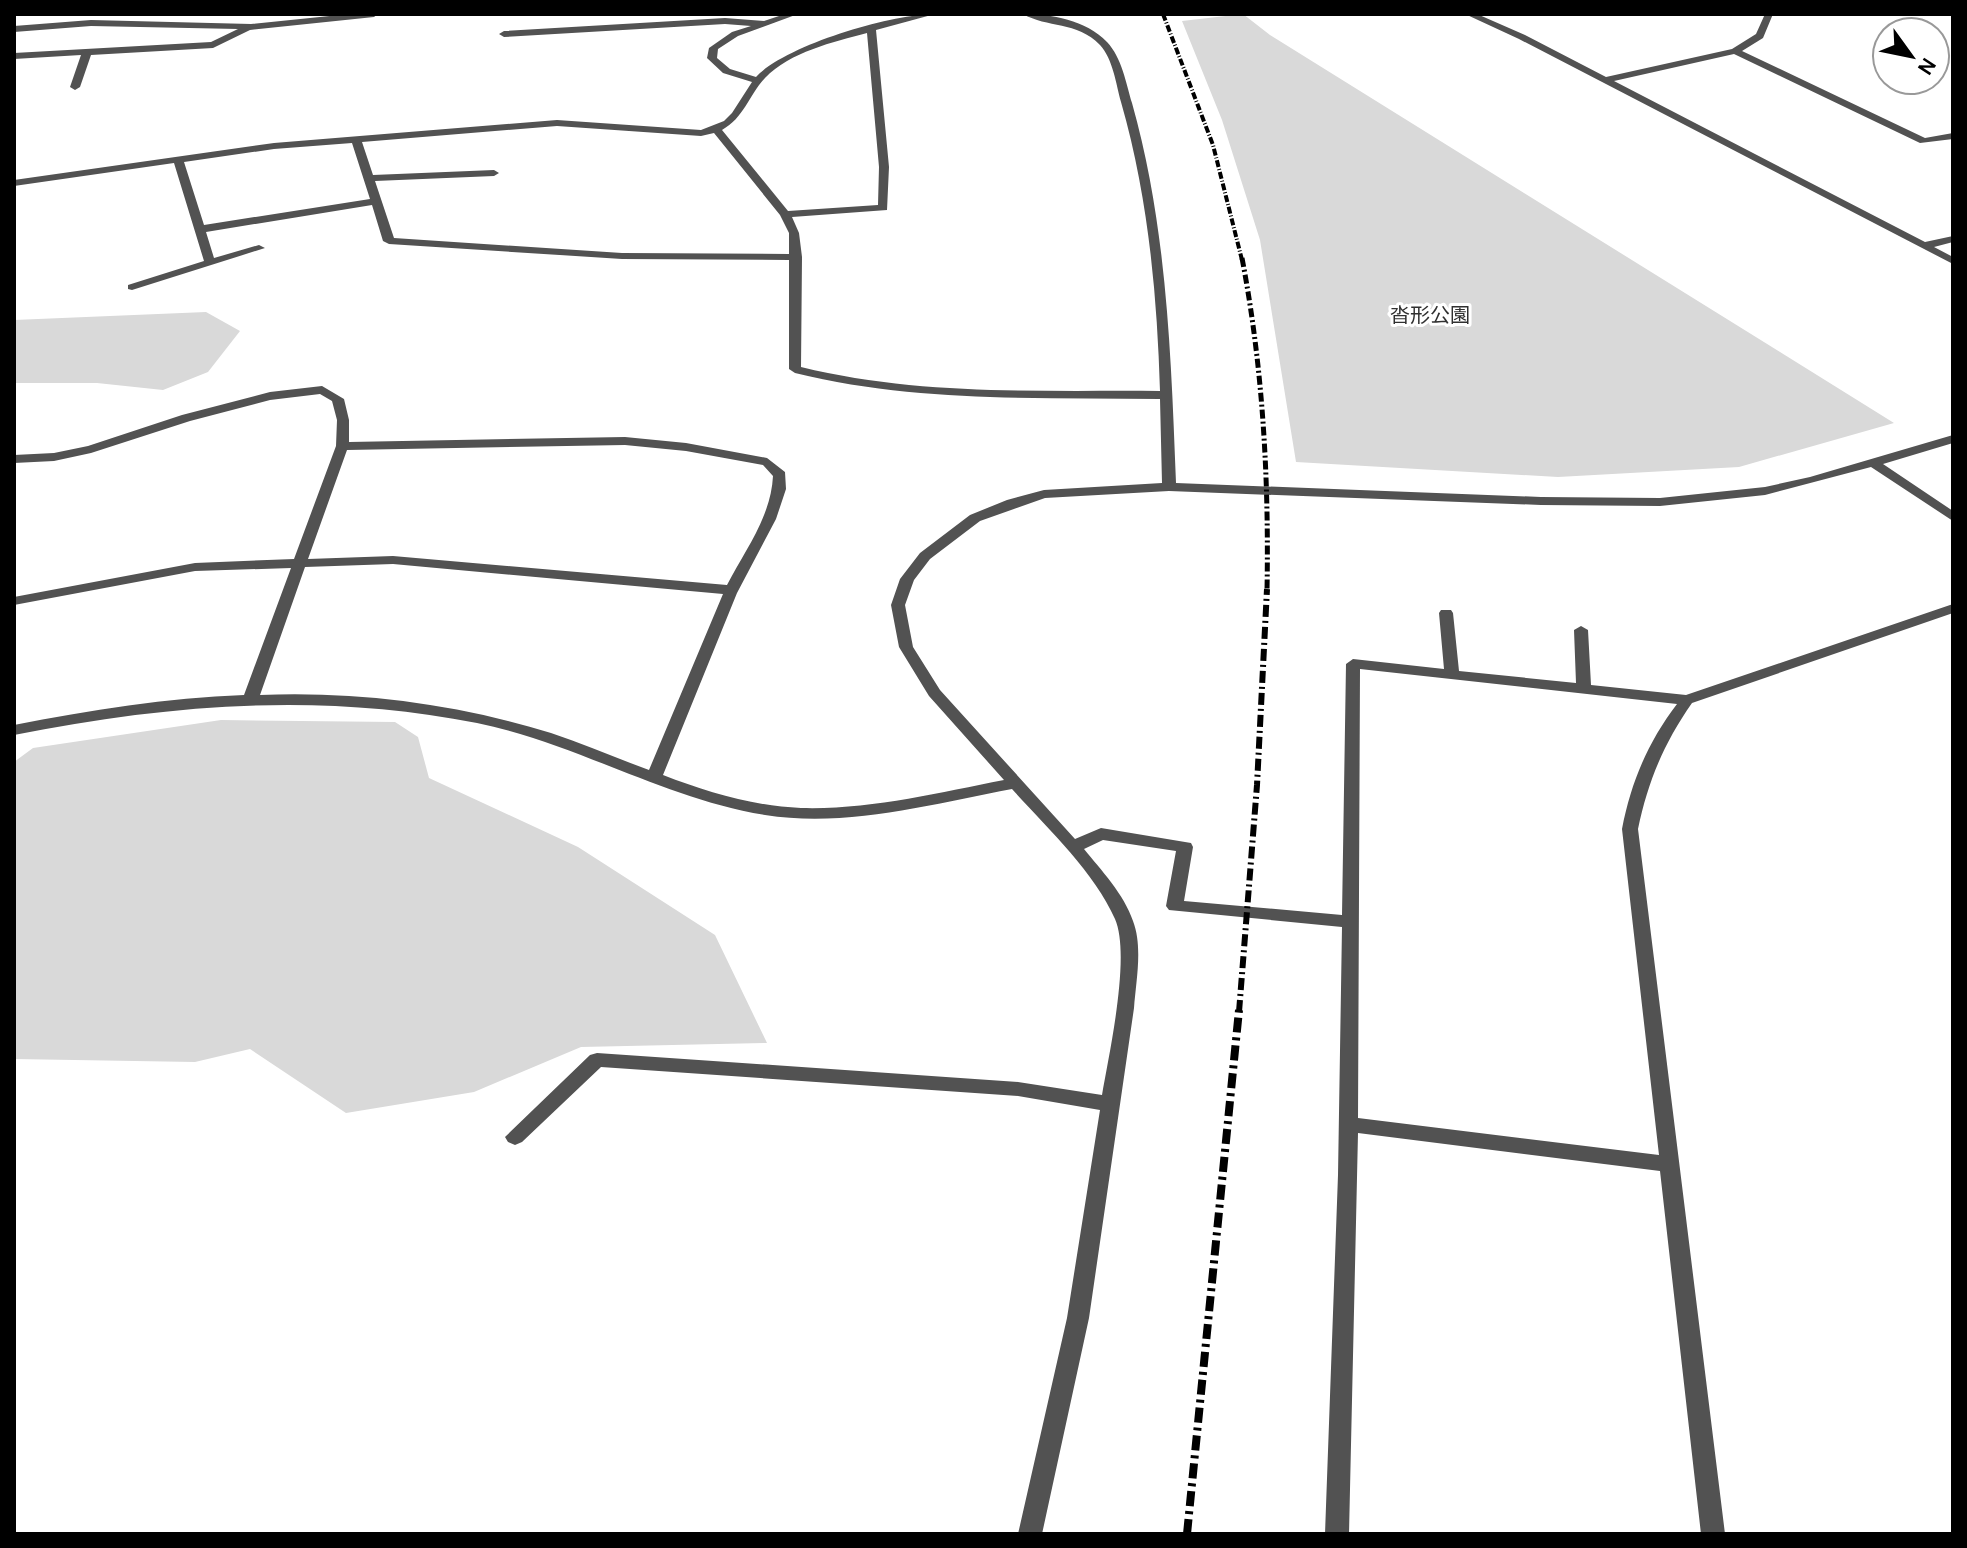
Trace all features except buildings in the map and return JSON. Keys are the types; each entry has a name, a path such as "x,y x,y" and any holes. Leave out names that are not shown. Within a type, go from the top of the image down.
{"street":[{"path":"91,23 107,14"},
{"path":"14,29 91,23 251,27 374,14"},
{"path":"758,81 726,71 712,58 714,48 723,40 794,14"},
{"path":"14,183 356,139 557,123 701,133 717,130 732,122 758,81 772,67 871,29 931,14"},
{"path":"1027,14 1069,23 1090,32 1106,45 1135,126 1160,279 1169,487"},
{"path":"1469,14 1494,23 1953,261"},
{"path":"1605,80 1735,51 1760,36 1769,14"},
{"path":"504,34 725,21 765,24"},
{"path":"14,56 213,45 251,27"},
{"path":"785,214 883,208 884,167 871,29"},
{"path":"1735,51 1924,141 1953,136"},
{"path":"75,87 87,52"},
{"path":"717,130 785,214 794,233 795,369 834,380 929,391 1166,395"},
{"path":"356,139 389,241 622,256 796,257"},
{"path":"178,160 210,262"},
{"path":"369,178 494,173"},
{"path":"202,229 375,201"},
{"path":"1924,246 1953,239"},
{"path":"132,287 259,248"},
{"path":"14,459 54,457 91,449 239,403 281,394 322,390 338,399 343,420 342,446 250,701"},
{"path":"1030,1534 1078,1318 1125,1008 1129,956 1125,921 1104,885 934,693 906,647 898,605 907,579 925,556 975,518 1044,494 1169,487 1541,501 1660,502 1765,491 1953,439"},
{"path":"342,446 625,441 686,447 767,462 780,475 781,488 754,551 731,590 654,777"},
{"path":"1873,463 1953,517"},
{"path":"14,601 195,567 393,560 731,590"},
{"path":"1337,1534 1348,1124 1353,664 1687,700 1953,608"},
{"path":"1446,613 1452,675"},
{"path":"1581,630 1584,689"},
{"path":"1687,700 1659,738 1637,790 1630,829 1713,1534"},
{"path":"14,730 189,701 390,702 464,715 545,736 734,804 798,813 858,812 1015,783"},
{"path":"1073,847 1101,834 1185,847 1175,906 1351,922"},
{"path":"515,1137 597,1060 1018,1089 1110,1104"},
{"path":"1348,1124 1669,1164"}],"green space":[{"name":"沓形公園","path":"1243,14 1270,35 1894,423 1739,467 1558,477 1296,462 1260,240 1222,120 1182,21"},
{"path":"206,312 240,331 208,372 163,390 97,383 14,383 14,320"},
{"path":"221,720 395,722 418,737 429,778 578,847 715,935 767,1043 581,1047 474,1092 346,1113 250,1049 195,1062 14,1059 14,762 33,748"}],"railway":[{"path":"1163,14 1213,145 1242,260"},
{"path":"1242,258 1255,341 1263,424 1267,589"},
{"path":"1239,1012 1257,785 1267,589"},
{"path":"1187,1534 1239,1010"}]}
